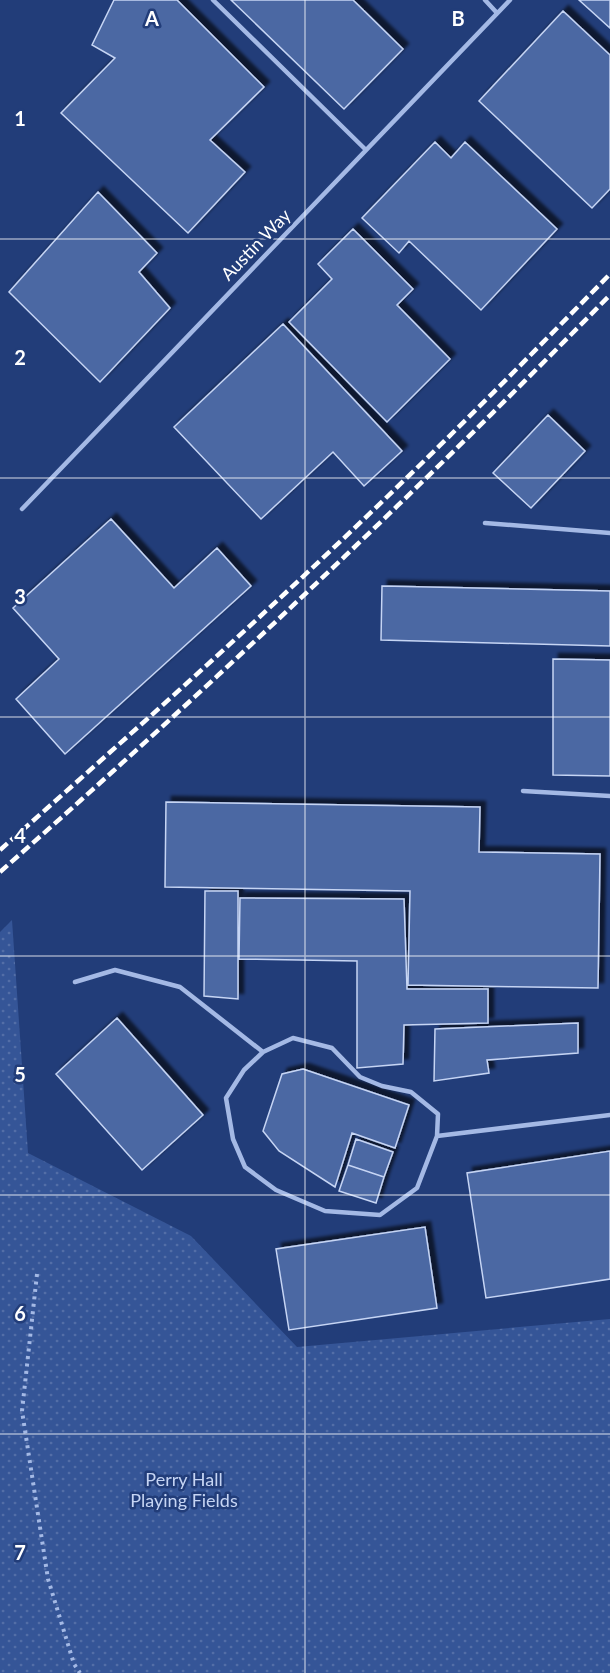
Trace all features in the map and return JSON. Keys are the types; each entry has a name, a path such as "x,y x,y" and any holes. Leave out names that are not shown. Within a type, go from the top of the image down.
{"lane":[{"path":"213,0 366,150"},
{"path":"485,0 497,13"},
{"name":"Austin Way","path":"22,509 510,0"},
{"path":"485,523 610,532"},
{"path":"523,791 610,796"},
{"path":"75,982 115,970 180,987 263,1052"},
{"path":"292,1038 332,1048 360,1077 382,1086 411,1092 438,1114 437,1136 417,1188 380,1215 325,1210 276,1190 245,1167 232,1139 226,1098 244,1070 263,1052 292,1038"},
{"path":"437,1136 610,1115"}],"path":[{"path":"37,1274 22,1411 48,1579 74,1664 80,1673"}],"green space":[{"name":"Perry Hall Playing Fields","path":"12,920 28,1153 191,1236 297,1347 610,1319 610,1673 0,1673 0,932"}],"building":[{"path":"114,0 177,0 264,87 210,140 245,172 188,233 61,113 115,58 92,45"},
{"path":"231,0 353,0 403,49 344,109"},
{"path":"579,0 610,0 610,28"},
{"path":"563,11 610,55 610,189 592,208 479,101"},
{"path":"435,142 451,158 465,142 557,229 481,310 409,241 399,253 362,218"},
{"path":"98,192 157,253 139,272 170,308 100,382 9,292"},
{"path":"353,229 413,289 397,305 450,359 387,422 289,322 332,279 318,264"},
{"path":"283,324 402,451 364,486 333,452 261,519 174,427"},
{"path":"548,415 585,451 531,508 493,473"},
{"path":"111,519 174,588 217,548 251,586 65,754 16,699 59,659 13,608"},
{"path":"382,586 610,591 610,646 381,640"},
{"path":"553,659 610,660 610,776 553,775"},
{"path":"166,802 480,807 479,852 600,854 598,988 408,985 410,891 165,887"},
{"path":"205,891 238,891 238,999 204,996"},
{"path":"240,898 404,899 407,989 488,989 488,1023 404,1025 403,1064 357,1068 357,961 239,959"},
{"path":"117,1018 203,1115 142,1170 56,1074"},
{"path":"578,1023 578,1053 487,1060 489,1073 434,1081 435,1029"},
{"path":"303,1069 409,1105 395,1148 352,1133 335,1187 279,1151 263,1131 282,1074"},
{"path":"356,1139 393,1152 384,1177 348,1165"},
{"path":"610,1151 610,1279 486,1298 467,1173"},
{"path":"348,1165 384,1177 376,1203 339,1191"},
{"path":"425,1227 437,1308 289,1330 276,1249"}],"railway":[{"path":"0,850 321,560 459,427 610,274"},
{"path":"0,872 234,661 462,444 610,295"}]}
